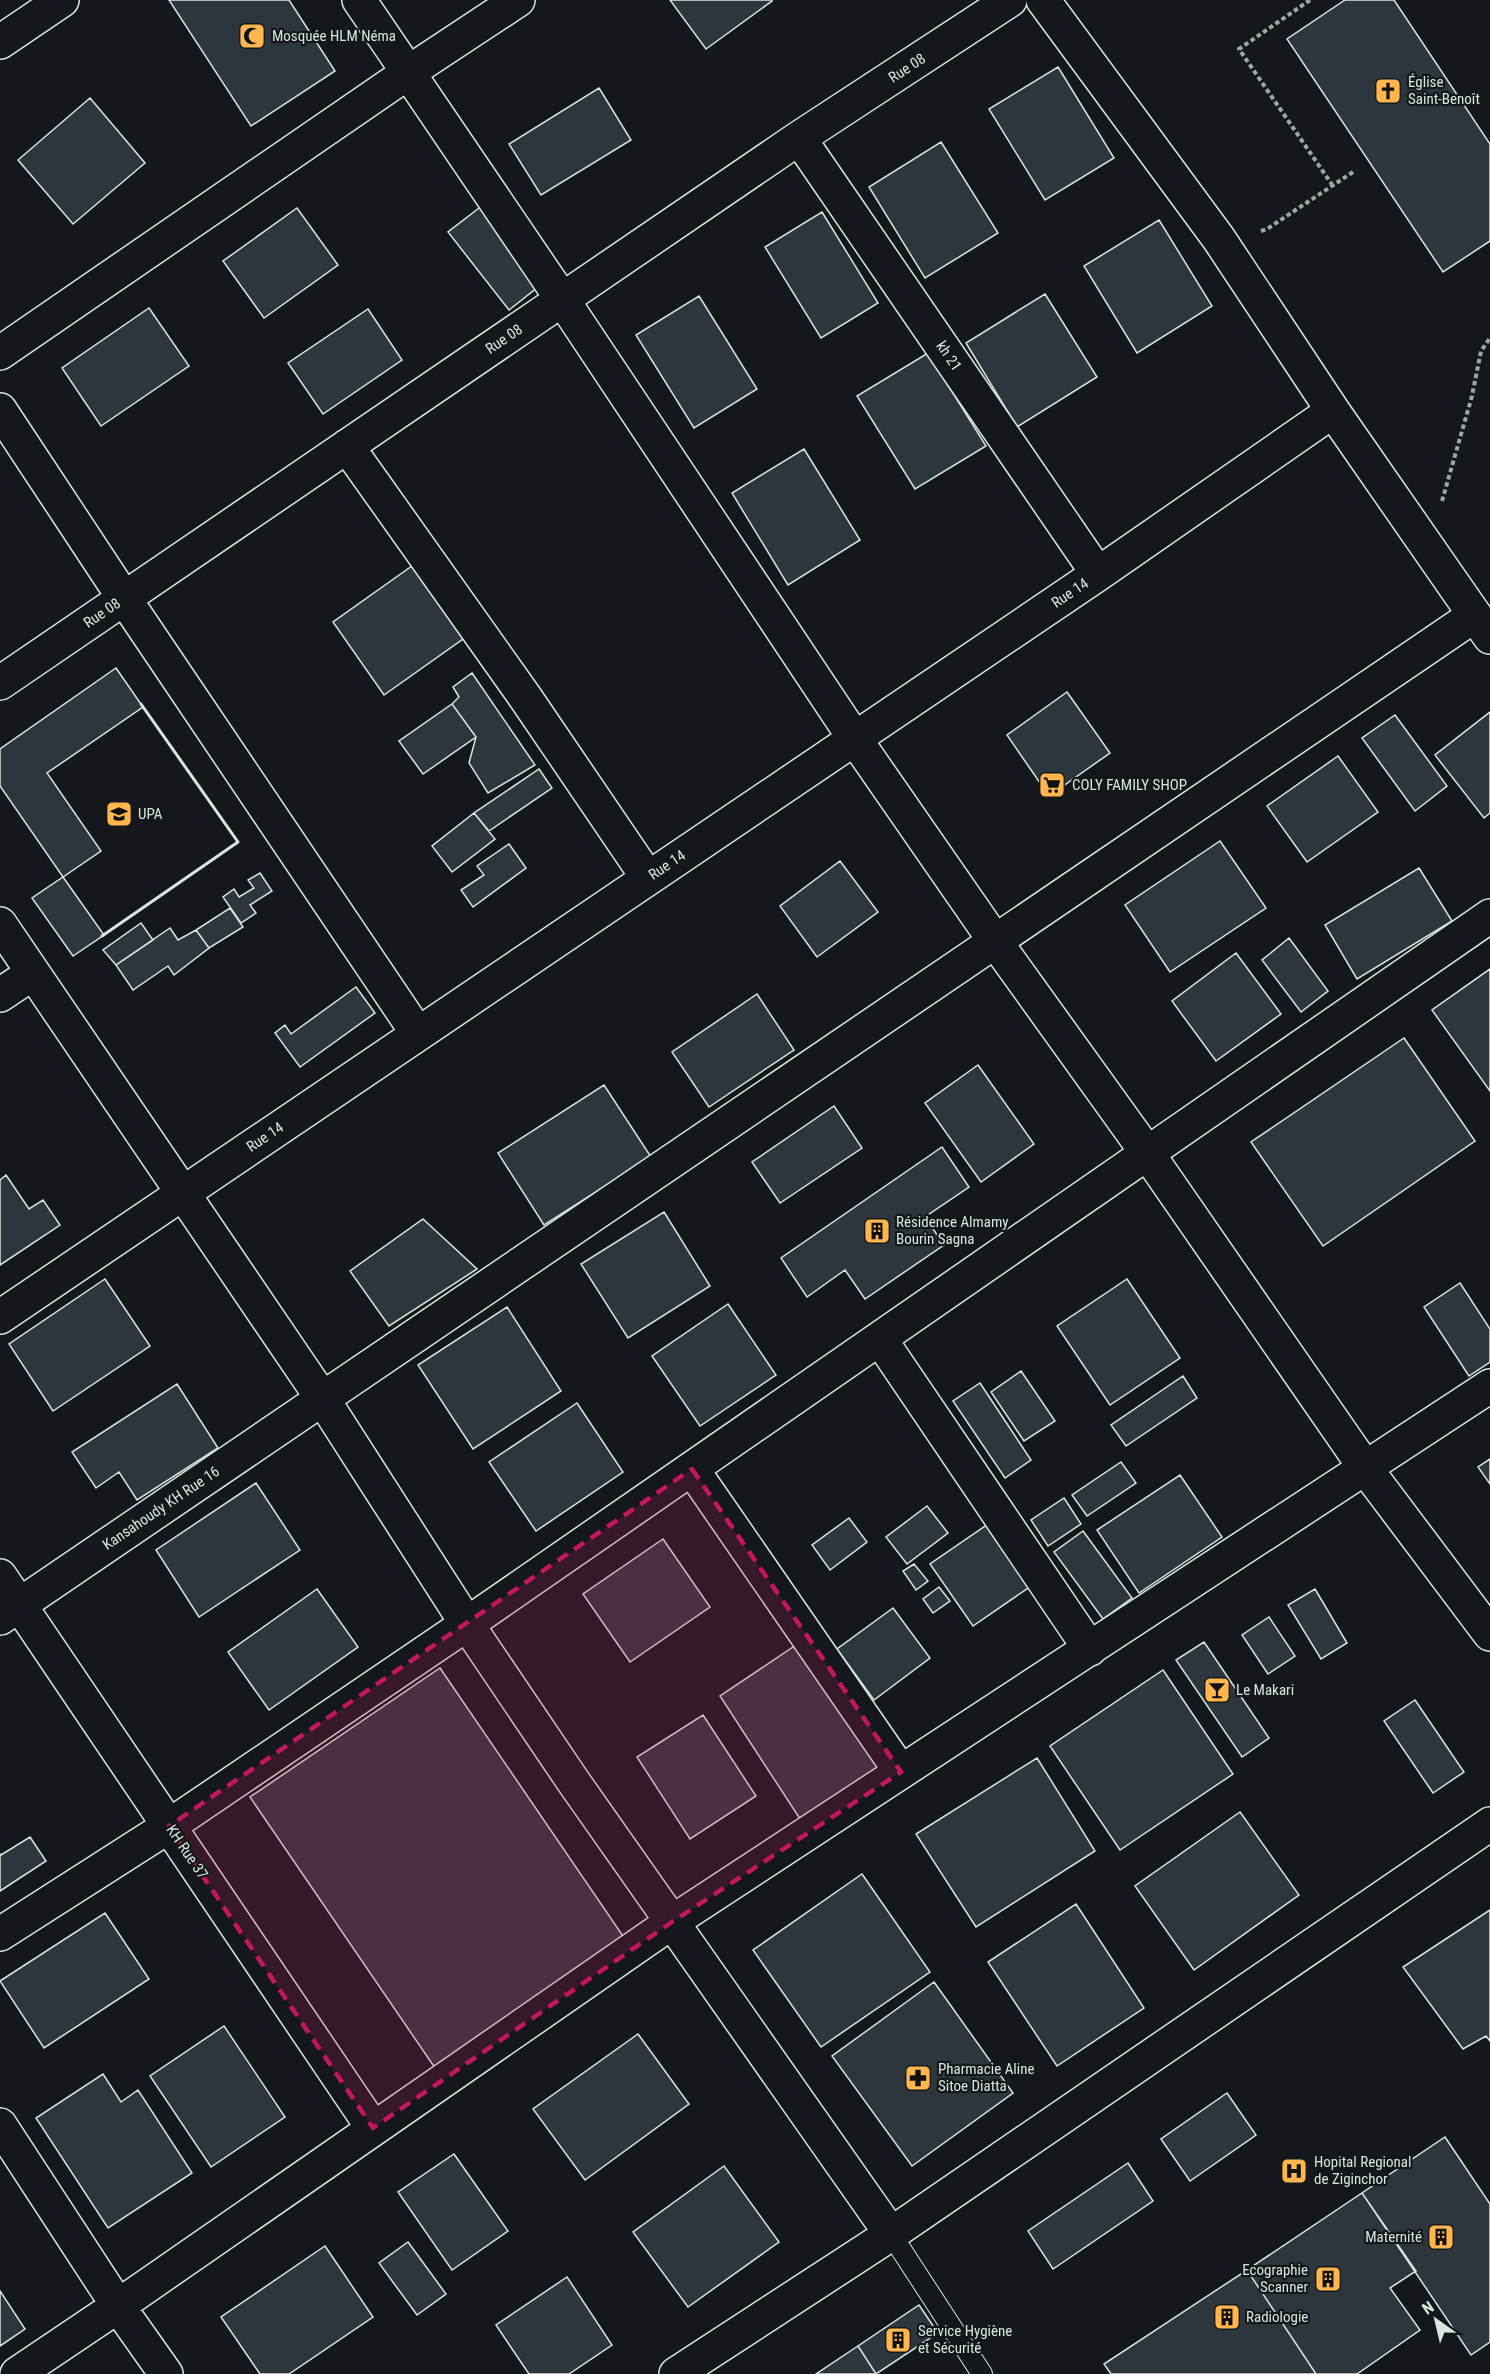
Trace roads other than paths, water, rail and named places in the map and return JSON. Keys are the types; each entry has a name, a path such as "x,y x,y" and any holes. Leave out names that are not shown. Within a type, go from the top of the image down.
{"street":[{"path":"0,42 62,0"},
{"path":"359,0 562,299 855,739 995,941 1148,1154 1366,1469 1490,1634"},
{"path":"0,353 409,72 518,0"},
{"name":"Rue 08","path":"0,683 799,138 1010,0"},
{"path":"1043,0 1219,239 1333,411 1483,626"},
{"name":"kh 21","path":"799,138 1098,574"},
{"path":"0,410 418,1034"},
{"name":"Rue 14","path":"0,1317 1098,574 1333,411"},
{"path":"347,446 525,698 648,878"},
{"name":"Kansahoudy KH Rue 16","path":"10,1611 995,941 1483,626"},
{"path":"0,1934 169,1826 467,1624 1490,916"},
{"path":"0,924 322,1398 467,1624 573,1781 891,2234"},
{"path":"0,995 33,972"},
{"path":"880,1339 1090,1649"},
{"path":"17,2374 672,1922 1490,1386"},
{"path":"692,1469 901,1772"},
{"name":"KH Rue 37","path":"0,1576 10,1611 169,1826 373,2128"},
{"path":"676,2374 891,2234 1490,1824"},
{"path":"0,2125 118,2306 166,2374"}],"lane":[{"path":"891,2234 982,2374"}],"place":[{"name":"Mosquée HLM Néma","path":"252,36"},
{"name":"Église Saint-Benoît","path":"1388,91"},
{"name":"COLY FAMILY SHOP","path":"1052,785"},
{"name":"UPA","path":"119,814"},
{"name":"Résidence Almamy Bourin Sagna","path":"877,1231"},
{"name":"Le Makari","path":"1217,1690"},
{"name":"Pharmacie Aline Sitoe Diatta","path":"918,2078"},
{"name":"Hopital Regional de Ziginchor","path":"1294,2171"},
{"name":"Maternité","path":"1441,2237"},
{"name":"Ecographie Scanner","path":"1328,2279"},
{"name":"Radiologie","path":"1227,2317"},
{"name":"Service Hygiène et Sécurité","path":"898,2340"}]}
